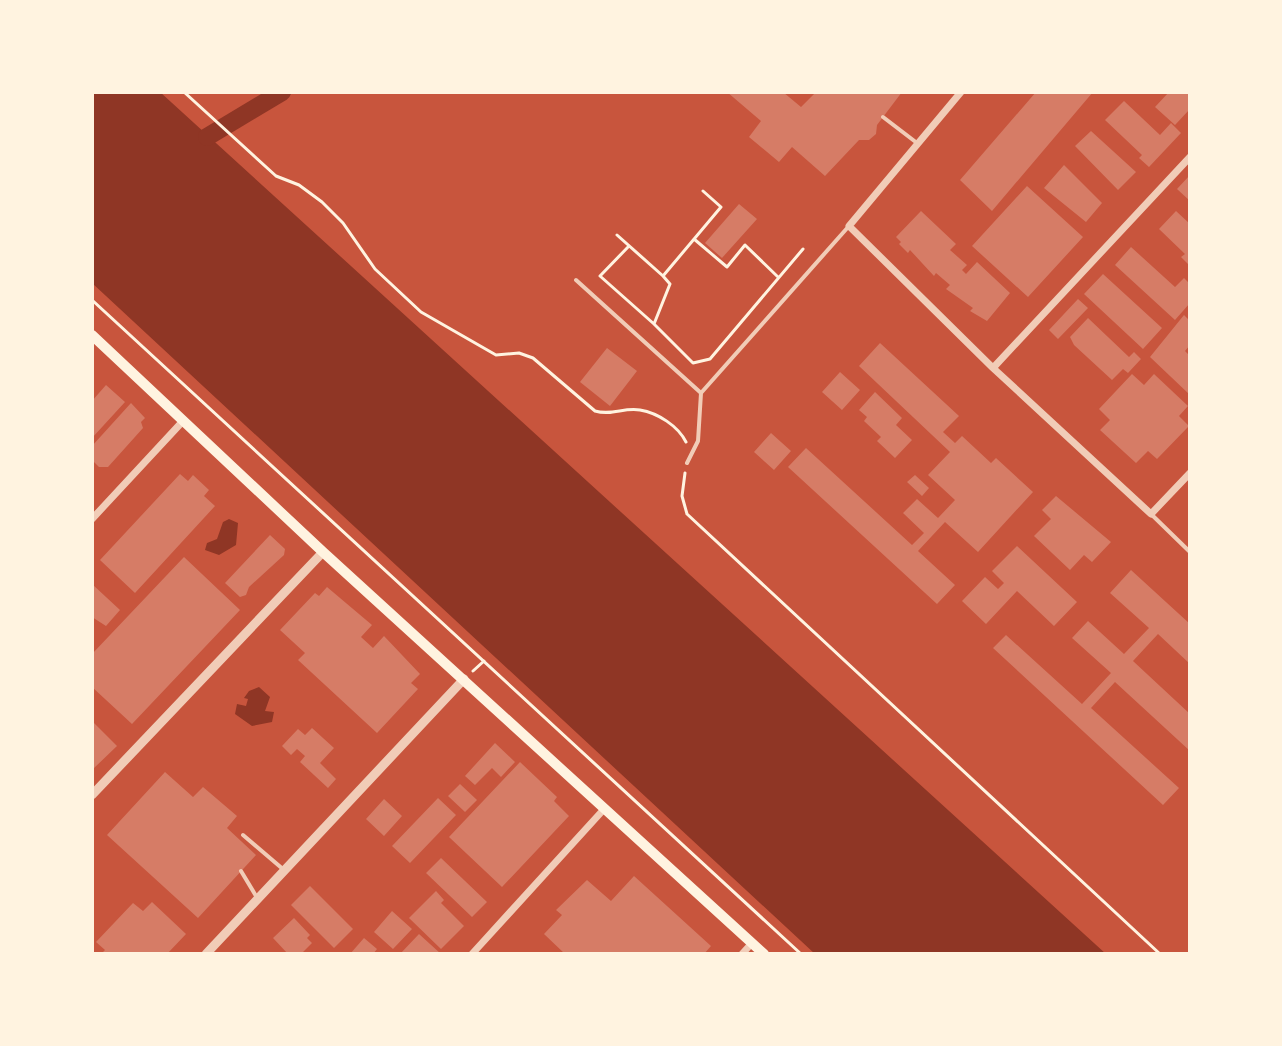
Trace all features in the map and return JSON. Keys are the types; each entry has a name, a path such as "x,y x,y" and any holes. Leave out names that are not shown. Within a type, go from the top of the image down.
{"main road":[{"path":"92,335 323,552 764,954"}],"street":[{"path":"961,92 849,226 993,368 1151,514 1190,473"},
{"path":"993,368 1190,157"},
{"path":"92,519 183,421"},
{"path":"92,795 323,552"},
{"path":"206,954 464,679"},
{"path":"472,954 605,808"},
{"path":"742,954 752,943"}],"lane":[{"path":"883,117 917,143"},
{"path":"687,463 698,441 701,393 849,226"},
{"path":"576,280 701,393"},
{"path":"1151,514 1190,552"},
{"path":"243,835 284,871"},
{"path":"241,871 258,898"}],"path":[{"path":"184,92 276,176 299,185 322,202 343,223 375,269 421,312 496,355 519,353 533,358 595,411 608,415 640,410 662,419 683,436 689,453 682,487 687,514 1160,954"},
{"path":"663,276 721,207 703,191"},
{"path":"617,235 670,284 654,324"},
{"path":"694,239 727,267 745,245 779,277"},
{"path":"629,246 600,276 693,363 710,359 803,249"},
{"path":"92,300 801,954"}],"shaded area":[{"path":"92,92 160,92 1106,954 815,954 92,283"},
{"path":"229,519 238,523 236,545 219,555 205,550 207,543 217,539 223,522"},
{"path":"259,687 270,697 265,711 274,712 272,722 252,726 235,714 237,704 246,706 248,699 244,698 249,691"}],"building":[{"path":"727,92 783,92 801,107 816,92 902,92 877,125 876,134 869,140 859,140 825,176 792,147 779,162 749,137 761,121"},
{"path":"1036,92 1093,92 992,211 960,180"},
{"path":"1169,92 1190,92 1190,109 1175,125 1155,107"},
{"path":"1124,101 1160,135 1171,123 1181,133 1149,167 1139,158 1142,155 1105,120"},
{"path":"1091,131 1136,172 1118,190 1075,146"},
{"path":"1064,165 1102,203 1086,222 1044,188"},
{"path":"1190,175 1190,201 1177,189"},
{"path":"1027,186 1083,237 1028,297 972,246"},
{"path":"739,204 757,219 722,258 705,243"},
{"path":"921,211 956,244 950,250 967,265 962,270 966,274 977,262 1010,293 987,321 970,311 973,308 946,289 950,285 936,273 934,276 910,250 908,253 899,244 901,242 896,237"},
{"path":"1176,211 1190,224 1190,266 1181,257 1185,254 1159,229"},
{"path":"1131,247 1175,287 1184,278 1190,284 1190,303 1175,320 1115,265"},
{"path":"1103,274 1162,328 1143,349 1084,294"},
{"path":"1078,299 1088,308 1058,339 1049,330"},
{"path":"1184,315 1190,321 1190,345 1185,351 1190,356 1190,395 1150,357"},
{"path":"1088,318 1129,357 1134,352 1141,359 1128,373 1123,369 1112,380 1074,345 1070,337"},
{"path":"880,343 959,416 943,432 955,443 962,436 991,463 996,458 1033,492 978,552 945,522 918,551 955,585 937,604 788,467 806,448 912,545 924,533 903,513 917,499 938,518 955,500 928,475 950,452 859,366"},
{"path":"607,348 637,371 610,406 580,382"},
{"path":"840,372 860,390 842,410 822,392"},
{"path":"1132,374 1144,385 1154,374 1188,406 1179,416 1189,426 1157,459 1148,451 1136,463 1100,430 1110,420 1099,409"},
{"path":"106,385 125,402 92,438 92,401"},
{"path":"875,392 902,418 896,425 912,440 895,458 877,441 881,437 864,421 867,417 859,410"},
{"path":"131,403 145,418 141,422 143,428 108,467 99,467 92,460 92,446"},
{"path":"771,433 791,451 774,470 754,452"},
{"path":"180,474 188,481 193,475 209,490 204,496 215,506 135,593 100,560"},
{"path":"915,475 929,488 922,496 907,482"},
{"path":"1056,496 1111,542 1092,562 1084,555 1070,570 1034,536 1051,519 1042,510"},
{"path":"270,535 285,549 284,555 249,587 246,595 240,597 225,583"},
{"path":"1017,546 1077,602 1054,626 1017,591 986,624 962,601 985,577 998,589 1004,583 992,571"},
{"path":"184,557 240,610 132,724 92,687 92,654"},
{"path":"1131,570 1190,624 1190,664 1158,634 1133,661 1190,714 1190,751 1115,682 1091,708 1179,788 1163,805 993,648 1006,635 1082,704 1111,673 1072,638 1088,621 1124,654 1149,628 1110,593"},
{"path":"92,584 120,610 106,626 92,617"},
{"path":"327,587 372,625 361,637 373,648 384,636 420,674 411,683 418,689 377,733 298,660 305,653 280,630 315,593 319,596"},
{"path":"92,721 117,746 92,770"},
{"path":"312,728 334,748 320,763 336,779 328,788 300,762 305,756 297,749 291,755 282,746 298,729 305,735"},
{"path":"495,743 515,762 501,777 492,768 475,785 465,776"},
{"path":"520,762 557,797 554,801 569,816 502,887 449,837"},
{"path":"165,772 193,797 203,787 237,816 227,828 256,855 198,918 107,835"},
{"path":"460,784 477,800 465,812 448,796"},
{"path":"438,798 456,815 410,863 392,846"},
{"path":"384,799 402,816 384,836 366,819"},
{"path":"441,858 487,902 472,917 426,873"},
{"path":"634,876 711,946 704,954 565,954 544,934 562,915 556,910 587,880 611,901"},
{"path":"310,886 353,929 334,948 291,905"},
{"path":"436,891 444,900 441,903 464,926 441,949 409,918"},
{"path":"152,902 186,934 167,954 101,954 105,950 96,942 133,903 143,911"},
{"path":"392,911 412,929 393,949 374,932"},
{"path":"294,918 310,935 307,938 312,943 301,954 288,954 273,938"},
{"path":"419,934 441,954 400,954"},
{"path":"364,938 377,949 373,954 350,954"}],"waterway":[{"path":"207,137 282,92"}]}
